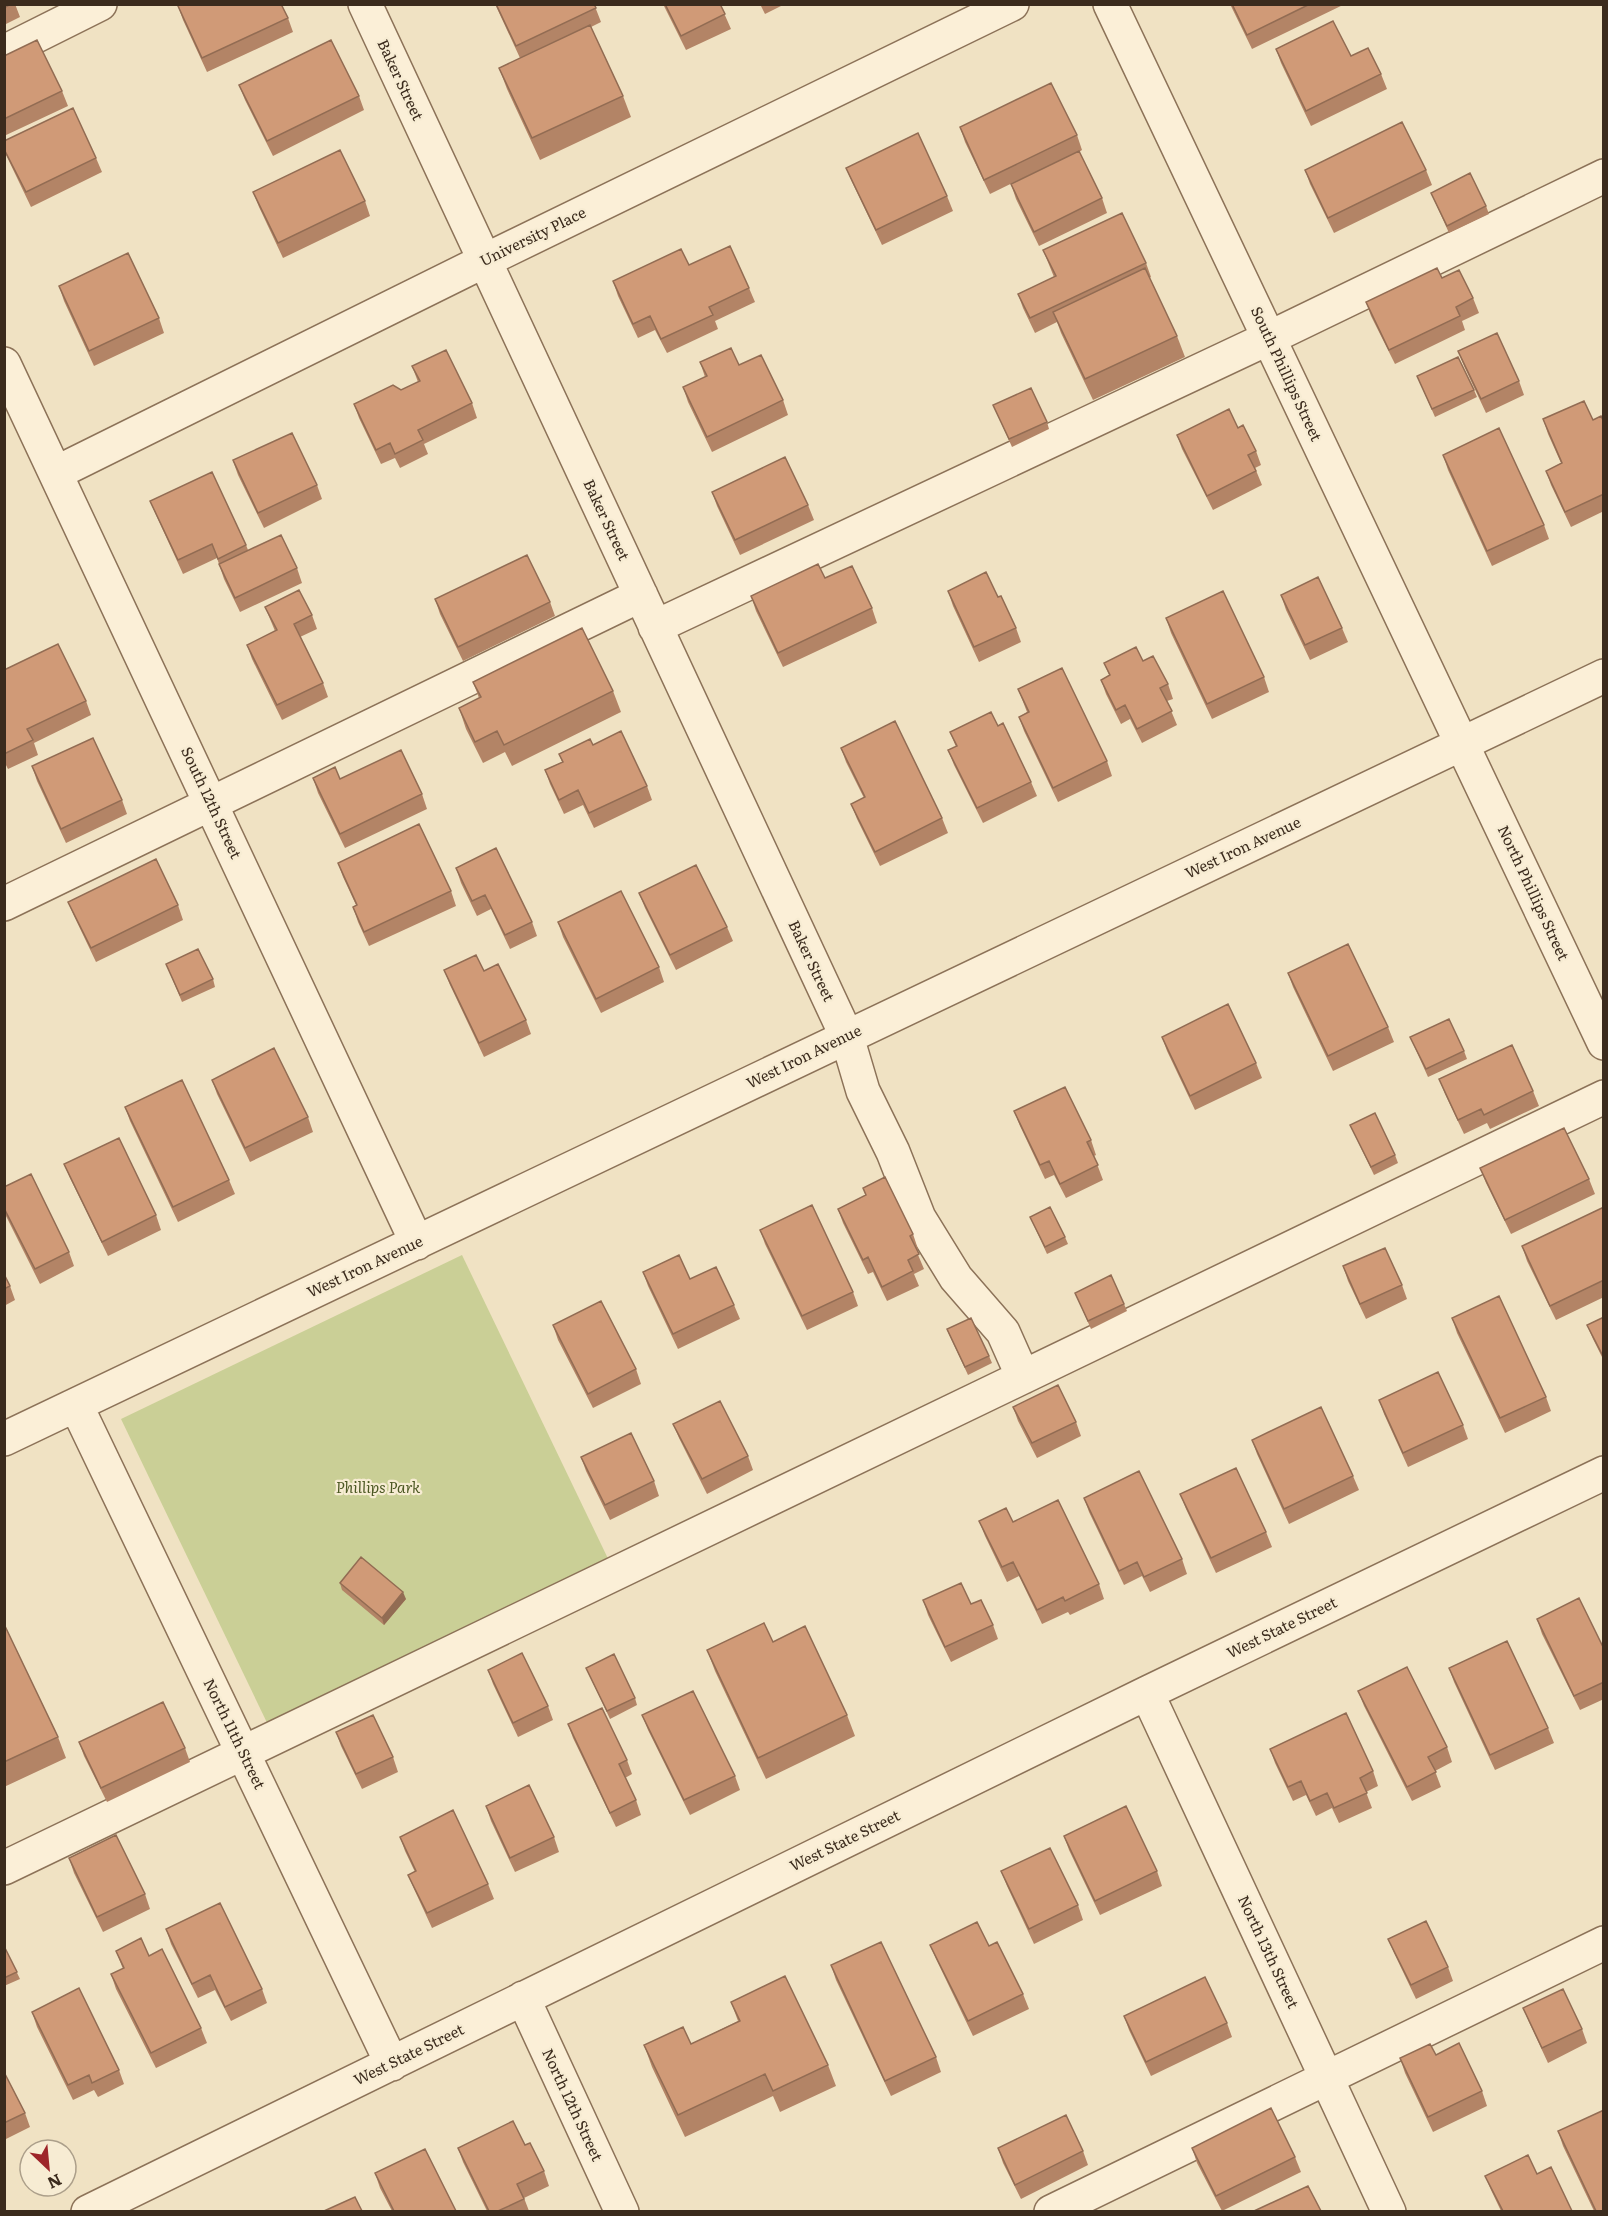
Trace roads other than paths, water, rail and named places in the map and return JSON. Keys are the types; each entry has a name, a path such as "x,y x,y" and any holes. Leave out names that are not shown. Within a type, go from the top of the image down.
{"street":[{"path":"4,52 100,4"},
{"name":"Baker Street","path":"365,4 847,1036 863,1091 893,1152 919,1218 956,1278 1003,1332 1023,1377"},
{"name":"University Place","path":"56,473 484,261 1012,4"},
{"name":"South Phillips Street","path":"1110,4 1462,744"},
{"path":"655,627 1269,338 1604,176"},
{"name":"South 12th Street","path":"4,364 417,1243"},
{"path":"4,904 641,595"},
{"name":"West Iron Avenue","path":"4,1439 1604,676"},
{"name":"North Phillips Street","path":"1462,744 1604,1043"},
{"path":"4,1868 1604,1097"},
{"name":"North 11th Street","path":"76,1405 392,2064"},
{"name":"West State Street","path":"88,2211 1147,1693 1604,1473"},
{"name":"North 13th Street","path":"1147,1693 1389,2211"},
{"path":"1051,2211 1604,1943"},
{"name":"North 12th Street","path":"523,1998 622,2211"}],"park label":[{"name":"Phillips Park","path":"378,1488"}]}
